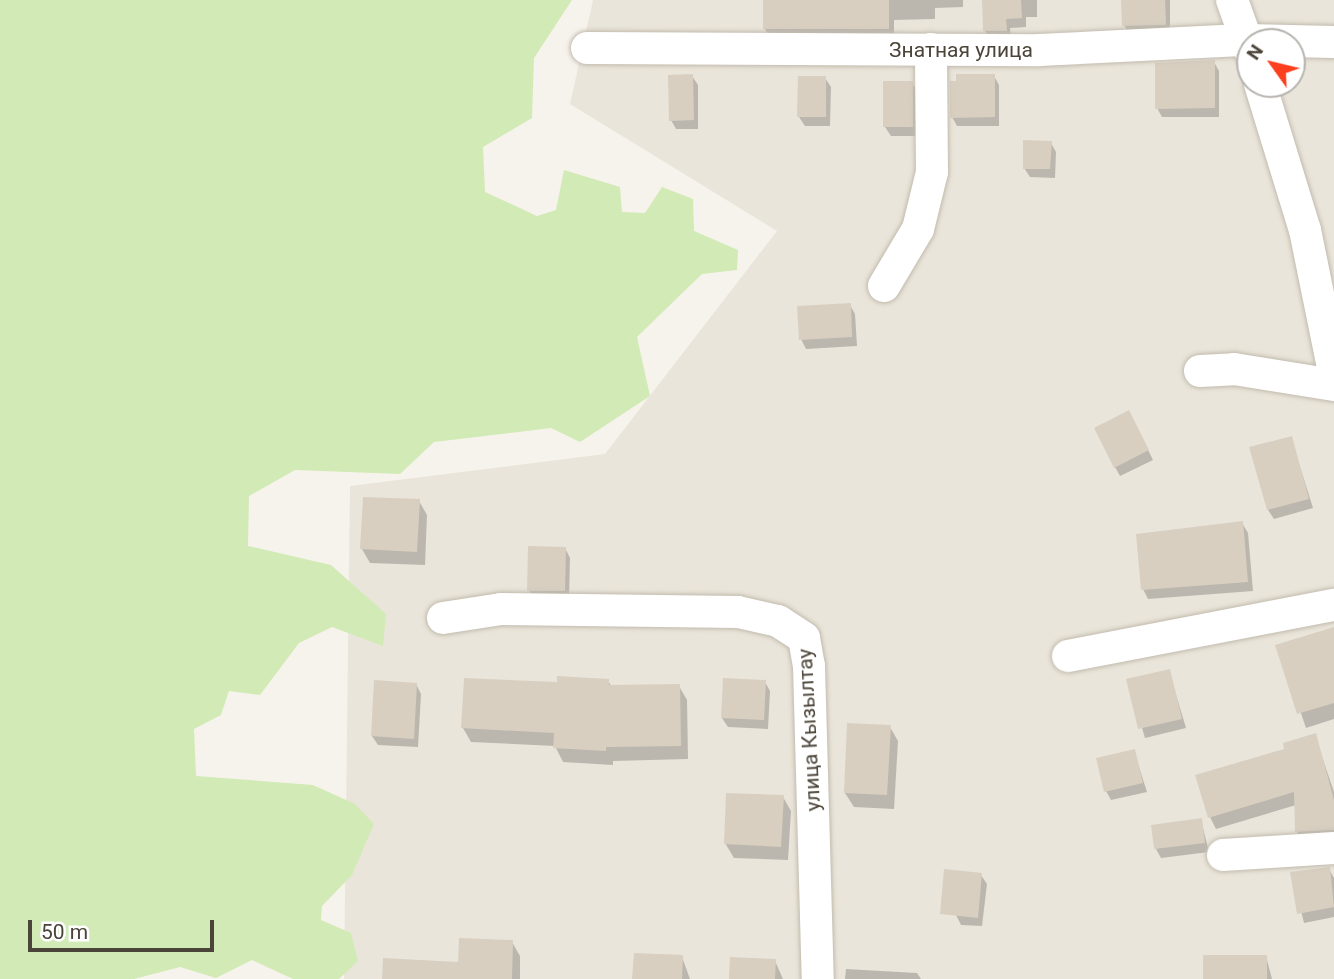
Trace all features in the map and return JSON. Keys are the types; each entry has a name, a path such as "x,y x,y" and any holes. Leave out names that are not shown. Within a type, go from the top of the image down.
{"street":[{"path":"1232,0 1242,28"},
{"name":"Знатная улица","path":"1306,43 1334,42"},
{"name":"Знатная улица","path":"587,48 1039,50 1236,45"},
{"path":"884,286 918,229 932,172 931,49"},
{"path":"1265,98 1323,257 1334,373"},
{"path":"1200,371 1234,369 1334,385"},
{"path":"1068,656 1334,605"},
{"name":"улица Кызылтау","path":"443,618 501,609 738,612 778,621 804,638 810,666 818,979"},
{"path":"1223,855 1334,848"}],"shaded area":[{"path":"593,0 1334,0 1334,979 344,979 350,486 605,454 777,231 570,104"}],"green space":[{"path":"0,0 572,0 534,58 532,118 483,147 485,192 537,216 556,210 564,170 620,187 622,212 645,213 662,187 693,199 694,231 738,250 737,270 702,274 637,337 650,396 580,442 551,428 434,442 400,474 295,470 249,496 248,546 331,565 386,614 383,646 332,627 299,643 260,695 229,691 221,715 194,729 196,776 313,785 355,804 374,824 352,875 322,906 321,920 351,933 358,961 339,979 293,979 252,960 216,978 180,967 134,979 0,979"}],"building":[{"path":"763,0 889,0 889,29 763,29"},
{"path":"982,0 1021,0 1022,18 1006,19 1007,31 983,31"},
{"path":"1121,0 1165,0 1166,25 1122,26"},
{"path":"1215,60 1215,108 1155,109 1155,63"},
{"path":"693,74 694,120 669,121 668,75"},
{"path":"956,74 995,74 995,117 950,118 950,81 956,81"},
{"path":"798,76 826,76 826,117 797,117"},
{"path":"883,81 913,81 913,127 883,127"},
{"path":"1023,140 1052,141 1050,169 1023,169"},
{"path":"851,303 852,337 799,340 797,306"},
{"path":"1129,410 1149,450 1114,468 1094,428"},
{"path":"1292,436 1309,499 1267,510 1249,447"},
{"path":"363,497 420,499 417,552 360,549"},
{"path":"1243,521 1248,582 1141,590 1136,534"},
{"path":"528,546 566,547 565,591 527,591"},
{"path":"1334,627 1334,703 1297,714 1275,645"},
{"path":"1170,669 1182,719 1138,729 1126,679"},
{"path":"557,676 609,679 609,685 680,684 681,746 606,747 606,751 553,748 554,733 461,728 464,678 557,682"},
{"path":"723,678 766,680 764,720 721,718"},
{"path":"374,680 417,683 414,739 371,736"},
{"path":"847,723 891,725 887,795 844,793"},
{"path":"1316,733 1334,800 1334,830 1295,832 1294,792 1208,818 1195,775 1284,749 1283,743"},
{"path":"1135,749 1143,783 1104,792 1096,758"},
{"path":"726,793 784,795 781,847 724,844"},
{"path":"1202,818 1205,843 1154,849 1151,825"},
{"path":"1330,867 1334,907 1297,914 1290,872"},
{"path":"944,869 982,873 978,918 940,914"},
{"path":"459,938 513,940 512,979 382,979 383,958 458,962"},
{"path":"634,953 683,955 682,979 632,979"},
{"path":"1203,955 1267,955 1267,979 1203,979"},
{"path":"730,957 776,959 775,979 729,979"}]}
